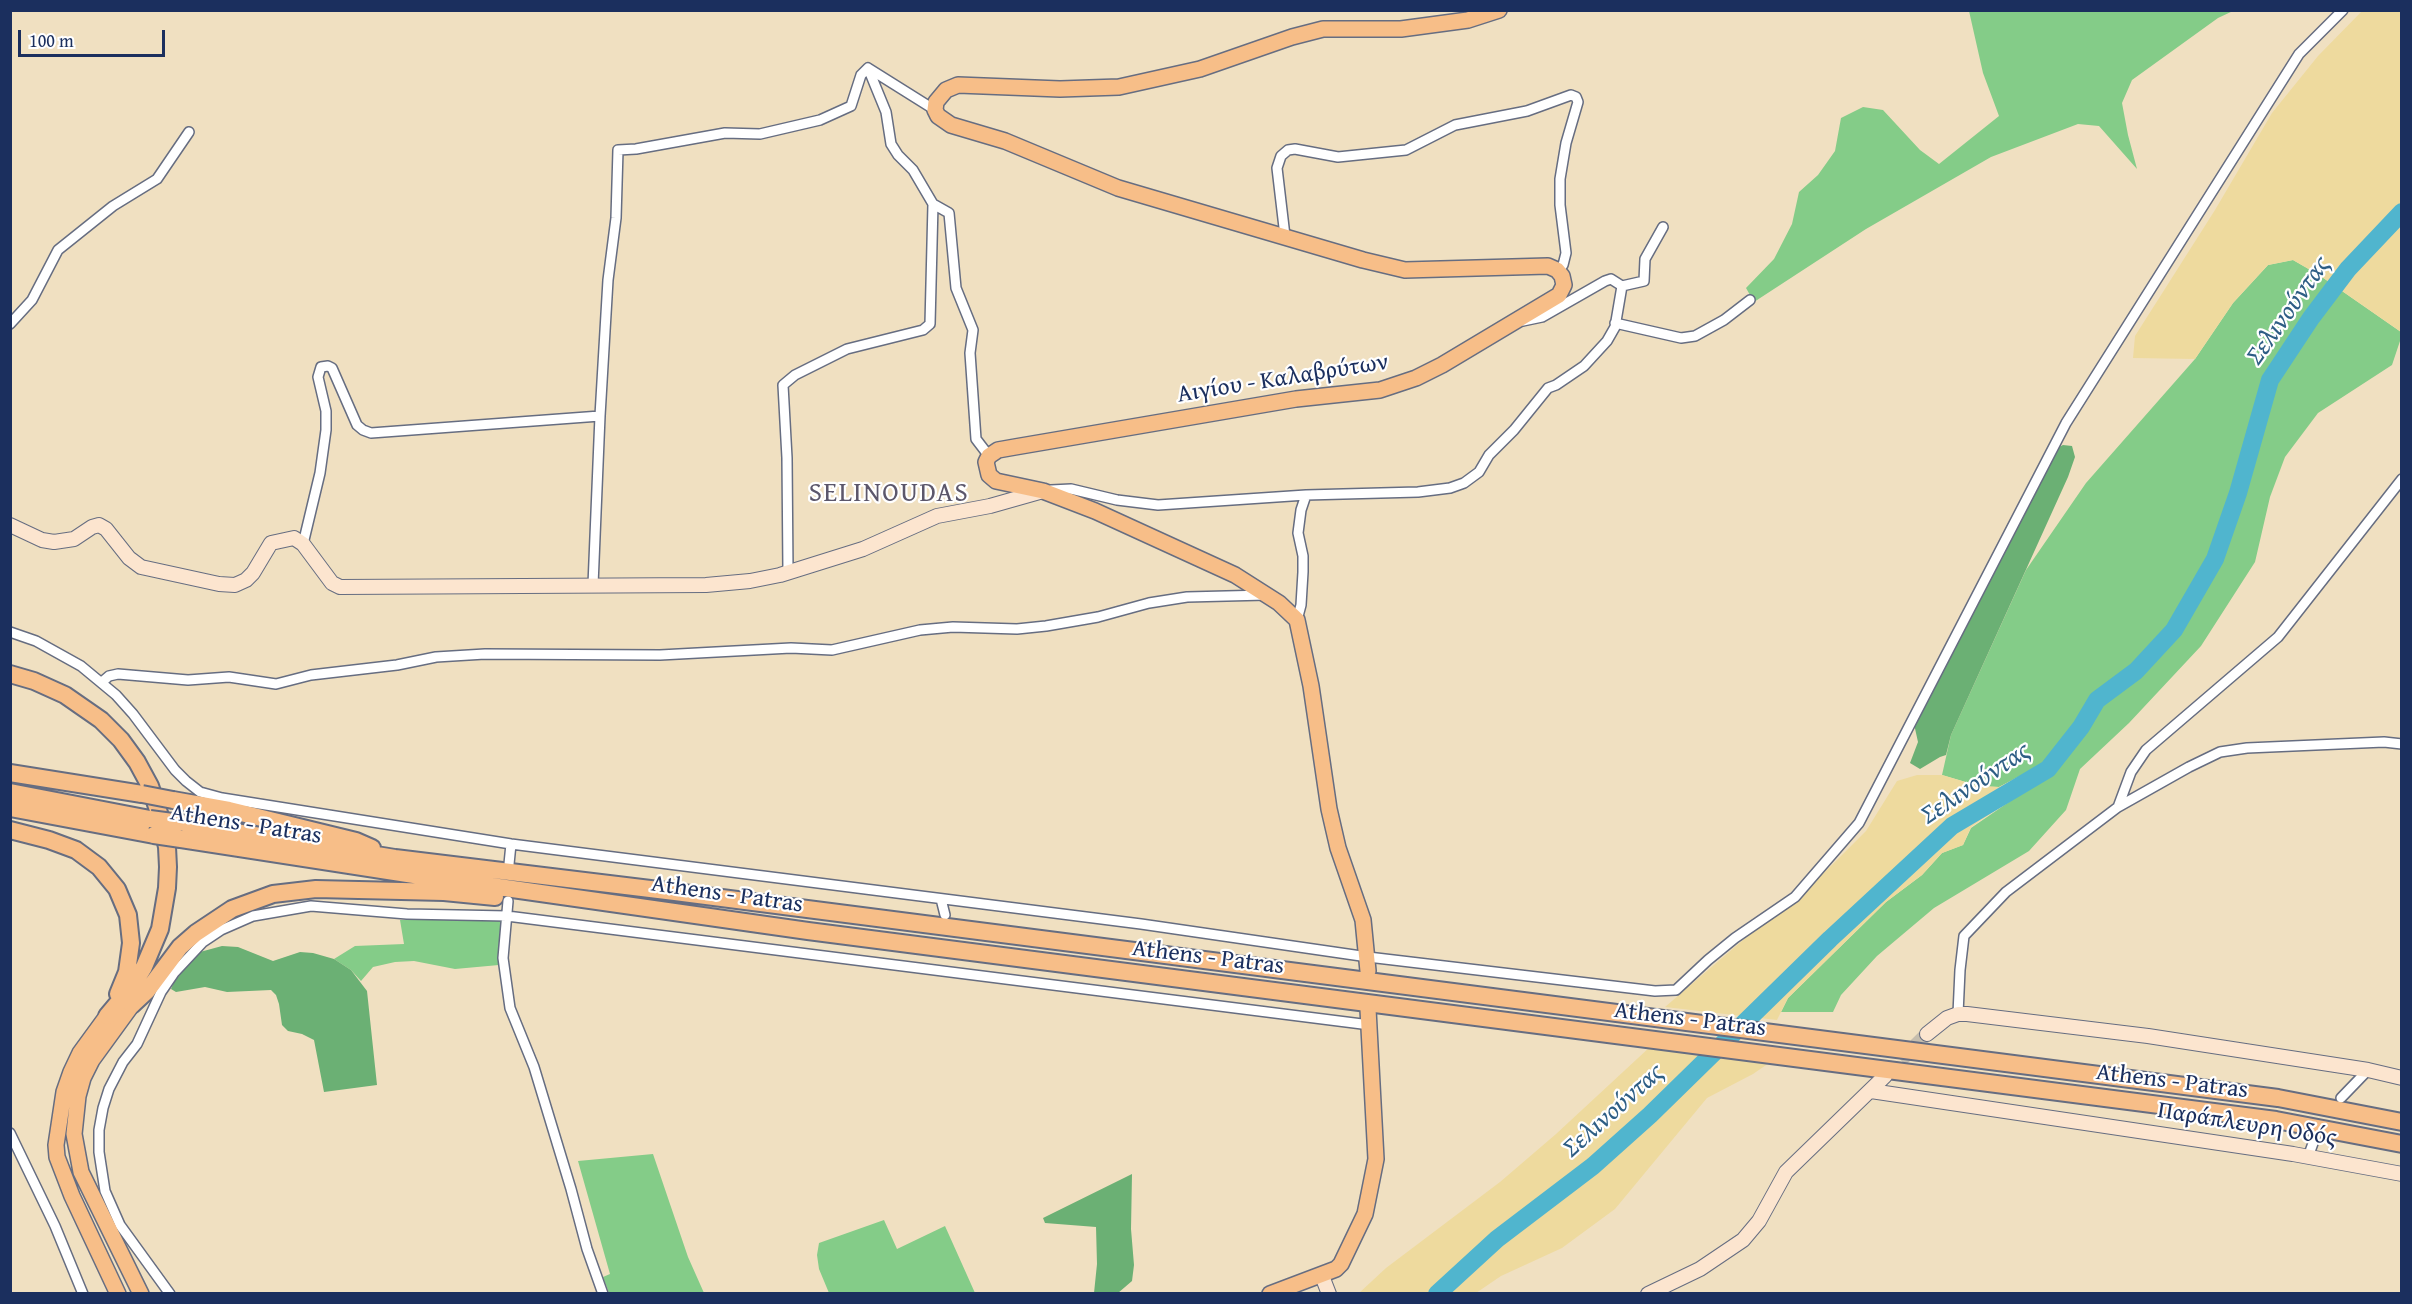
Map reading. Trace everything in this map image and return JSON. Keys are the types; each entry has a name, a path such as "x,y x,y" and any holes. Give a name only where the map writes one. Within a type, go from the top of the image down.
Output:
{"highway":[{"path":"10,666 36,673 61,684 84,697 108,715 138,748 154,774 165,803 176,848 176,896 161,951 132,1005"},
{"path":"10,674 34,681 65,695 102,720 137,762 150,786 160,816 167,847 168,867 160,929 134,985 107,1016"},
{"path":"10,773 229,810 356,841 394,858"},
{"name":"Athens - Patras","path":"10,792 152,827"},
{"name":"Athens - Patras","path":"10,808 2278,1098 2402,1122"},
{"path":"10,830 76,850 99,867 117,889 128,915 131,951 123,985 107,1016"},
{"name":"Athens - Patras","path":"181,831 555,895 808,931 2276,1120 2402,1144"},
{"path":"132,1005 147,990 180,947 196,933 232,909 273,894 316,889 444,892 511,899 555,895"}],"main road":[{"path":"1499,10 1468,20 1401,29 1323,29 1292,37 1200,69 1119,87 1060,89 958,85 940,95 935,110 938,116 951,125 1005,141 1128,192 1405,270 1548,266 1557,270"},
{"name":"Αιγίου - Καλαβρύτων","path":"989,456 998,450 1216,412 1296,399 1380,390 1416,378 1559,295 1564,282 1557,270"},
{"path":"989,456 986,462 988,475 996,481 1042,491 1095,511 1235,575 1279,603 1296,620 1311,686 1329,808 1338,848 1363,920 1368,964"},
{"path":"132,1005 92,1060 83,1078 76,1106 74,1134 81,1172 141,1293"},
{"path":"1270,1293 1336,1269 1341,1264 1365,1214 1376,1159 1368,1009"},
{"path":"107,1016 80,1053 71,1072 64,1092 56,1145 57,1157 72,1196 118,1293"}],"street":[{"path":"10,632 60,653 102,682 133,714 175,770 200,792 222,798 511,844 1141,924 1368,964 1655,991 1676,990 1736,938 1795,897 1859,823 2066,423 2299,54 2343,10"},
{"path":"868,68 935,110"},
{"path":"788,572 787,458 783,385 795,375 847,349 928,327 933,204 919,178 891,144 886,112 868,68"},
{"path":"593,585 600,416 608,280 616,218 618,150 636,149 725,133 760,134 820,120 851,106 861,75 868,68"},
{"path":"1285,236 1277,168 1281,156 1288,150 1295,149 1338,157 1406,150 1455,125 1527,111 1571,95 1576,97 1578,102 1566,143 1560,179 1560,205 1566,253 1563,265 1557,270"},
{"path":"10,324 32,300 58,250 113,206 157,179 189,132"},
{"path":"933,204 949,213 956,288 973,330 970,352 976,439 989,456"},
{"path":"1509,324 1542,317 1611,279 1622,286 1644,281 1645,259 1663,226"},
{"path":"10,525 42,540 54,542 74,539 99,525 106,529 129,558 141,567 219,584 235,585 246,580 253,573 267,548 276,541 294,538 303,544 332,583 340,587 715,585 750,581 788,572 863,549 937,516 990,506 1042,491 1071,489 1117,500 1158,505 1306,495 1418,492 1450,488 1464,483 1479,472 1489,455 1514,430 1548,388 1570,376 1600,350 1613,332 1622,286"},
{"path":"1616,323 1681,338 1695,336 1724,320 1750,300"},
{"path":"303,544 320,473 326,430 326,411 318,377 321,367 328,366 332,369 357,425 371,433 600,416"},
{"path":"2118,807 2131,772 2146,750 2278,637 2402,479"},
{"path":"1296,620 1301,605 1303,572 1299,525 1306,495"},
{"path":"102,682 109,676 118,674 188,680 229,677 276,684 311,675 436,657 485,654 660,655 791,648 832,650 920,630 953,627 1017,629 1037,627 1187,597 1266,595"},
{"path":"1958,1014 1964,936 2006,892 2118,807 2220,752 2247,748 2384,742 2402,744"},
{"path":"509,864 511,844"},
{"path":"941,899 945,915"},
{"path":"508,901 503,958 510,1008 534,1067 587,1249 603,1293"},
{"path":"170,1293 130,1240 112,1208 105,1191 101,1169 99,1130 109,1089 123,1062 145,1030 161,992 188,957 203,942 221,930 253,916 311,906 407,914 507,916 1370,1025"},
{"path":"954,954 957,973"},
{"path":"1927,1034 1941,1022 1958,1014 2148,1036 2368,1070 2402,1078"},
{"path":"2342,1098 2368,1070"},
{"path":"1648,1293 1700,1269 1743,1240 1759,1221 1786,1172 1885,1076"},
{"name":"Παράπλευρη Οδός","path":"1871,1091 2308,1157 2402,1174"},
{"path":"10,1133 55,1226 84,1293"},
{"path":"2308,1157 2316,1136"},
{"path":"1322,1276 1329,1293"}],"green space":[{"path":"1969,11 2233,11 2218,18 2132,80 2122,103 2137,169 2099,126 2078,124 1991,157 1866,229 1754,302 1746,288 1774,259 1792,224 1799,192 1818,175 1835,151 1841,118 1863,107 1883,110 1920,150 1939,164 1999,116 1983,73"},
{"path":"2293,260 2319,275 2401,332 2401,338 2392,365 2318,413 2285,457 2270,497 2255,562 2201,646 2129,723 2080,769 2066,810 2029,851 1934,908 1877,956 1841,995 1833,1012 1781,1012 1788,998 1886,902 1922,875 1942,853 1963,845 1971,828 2044,778 2039,766 1999,787 1979,786 1942,775 1951,735 2026,570 2086,483 2195,359 2233,303 2268,265"},
{"path":"2063,445 2072,446 2075,457 2068,477 1951,735 1946,755 1920,769 1910,763 1918,742 1914,724 2057,448"},
{"path":"504,919 499,945 499,965 455,969 414,961 395,962 373,967 361,981 351,970 334,959 355,946 404,944 400,920"},
{"path":"222,946 238,947 273,961 300,952 313,953 334,959 351,970 367,991 377,1085 324,1092 314,1040 288,1031 282,1025 279,1004 276,995 271,990 227,992 205,987 176,992 171,989 188,964 200,952"},
{"path":"653,1154 688,1257 704,1293 609,1293 603,1277 610,1274 578,1161"},
{"path":"1132,1174 1131,1229 1134,1265 1132,1281 1118,1293 1094,1293 1097,1264 1096,1227 1045,1223 1043,1218"},
{"path":"884,1220 897,1249 945,1226 975,1293 829,1293 819,1269 817,1255 819,1243"}],"sand":[{"path":"2363,10 2401,11 2401,332 2319,275 2293,260 2268,265 2233,303 2195,359 2133,358 2135,336 2215,210 2272,113 2318,56"},
{"path":"2039,766 2045,777 1971,827 1963,845 1942,853 1922,875 1886,902 1788,998 1777,1020 1665,1007 1743,940 1790,905 1832,865 1866,831 1897,781 1917,775 1942,775 1979,786 1999,787"},
{"path":"1651,1046 1772,1061 1753,1074 1707,1098 1615,1209 1562,1248 1501,1276 1476,1293 1358,1294 1386,1268 1500,1182 1556,1134"}],"waterway":[{"name":"Σελινούντας","path":"1437,1294 1497,1239 1593,1166 1650,1115 1830,939 1952,826 2048,769 2081,727 2097,700 2136,671 2174,630 2215,559 2238,493 2270,380 2311,318 2348,269 2402,212"}],"tunnel":[{"path":"1886,1075 1927,1034"}],"district":[{"name":"SELINOUDAS","path":"889,494"}]}
